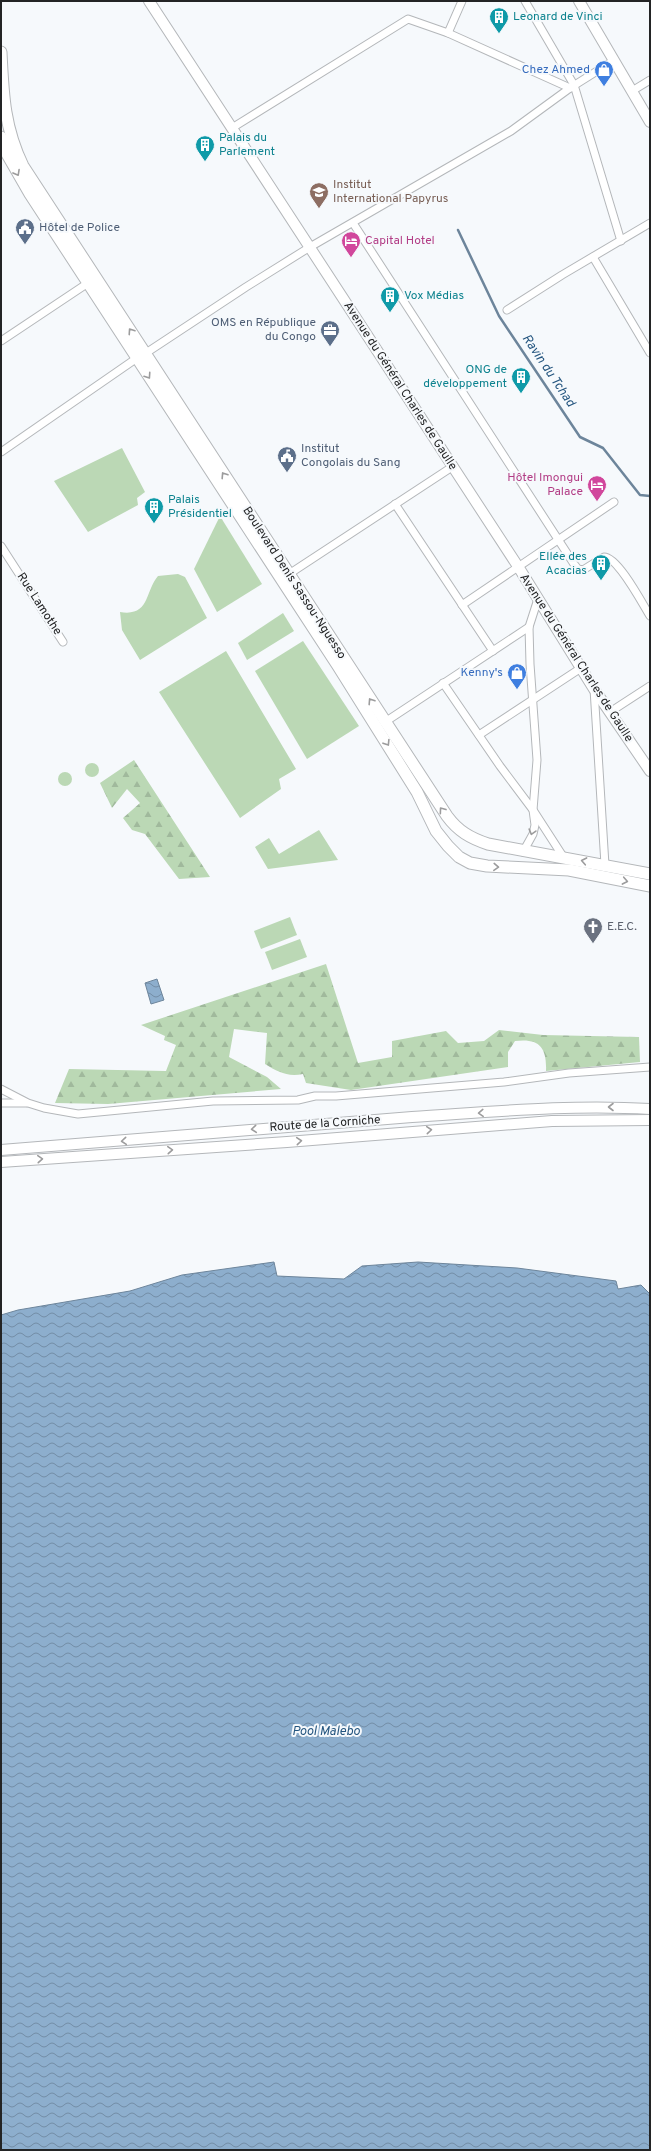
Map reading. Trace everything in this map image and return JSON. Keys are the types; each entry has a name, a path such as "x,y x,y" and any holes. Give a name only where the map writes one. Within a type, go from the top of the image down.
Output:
{"main road":[{"name":"Avenue du Général Charles de Gaulle","path":"149,1 518,568 594,689 650,771"},
{"path":"579,1 650,122"},
{"name":"Boulevard Denis Sassou-Nguesso","path":"1,52 5,113 14,147 23,166 141,356 285,577 455,827 470,837 488,844 523,852 650,874"},
{"name":"Boulevard Denis Sassou-Nguesso","path":"1,137 18,176 88,283 141,356"},
{"name":"Boulevard Denis Sassou-Nguesso","path":"285,577 406,774 436,831 459,857 470,863 487,866 569,870 650,886"},
{"name":"Route de la Corniche","path":"1,1150 346,1121 556,1108 614,1107 650,1109"},
{"name":"Route de la Corniche","path":"1,1162 287,1142 552,1120 650,1120"}],"street":[{"path":"448,33 462,1"},
{"path":"525,1 572,87 621,240"},
{"path":"232,128 408,18 448,33 572,87"},
{"path":"1,452 141,356 246,287 511,131 572,87 613,61"},
{"path":"632,91 650,80"},
{"path":"353,223 580,570 604,557 610,559 620,568 650,616"},
{"path":"507,310 650,223"},
{"path":"593,257 650,353"},
{"path":"1,340 88,283"},
{"path":"285,577 452,467"},
{"path":"462,605 614,502"},
{"path":"395,504 493,651"},
{"name":"Rue Lamothe","path":"1,546 63,642"},
{"path":"523,852 533,834 533,810 537,760 532,700 529,627 538,599"},
{"path":"385,722 529,627"},
{"path":"479,735 581,668"},
{"path":"443,684 533,810 564,858"},
{"path":"610,712 650,686"},
{"path":"594,689 597,759 605,865"},
{"path":"1,1089 28,1103 52,1110 78,1114 213,1101 298,1100 315,1096 336,1096 504,1082 569,1073 650,1067"},
{"path":"1,1103 28,1103"}],"green space":[{"path":"122,448 145,492 137,498 138,505 88,532 54,481"},
{"path":"220,516 262,584 217,612 194,569"},
{"path":"178,574 185,577 207,618 140,660 122,630 120,612 130,613 137,611 142,607 158,576"},
{"path":"283,613 294,631 247,660 238,643"},
{"path":"303,641 359,726 307,759 255,671"},
{"path":"226,651 296,769 279,779 281,789 240,818 159,692"},
{"path":"134,760 210,877 179,879 145,834 132,830 123,818 140,803 127,789 112,808 100,783"},
{"path":"89,763 95,763 99,767 99,773 95,777 89,777 85,773 85,767"},
{"path":"62,772 68,772 72,776 72,782 68,786 62,786 58,782 58,776"},
{"path":"319,830 338,860 268,869 255,847 269,838 279,854"},
{"path":"290,917 297,935 261,949 254,931"},
{"path":"300,939 307,957 272,970 265,952"},
{"path":"326,964 358,1063 392,1057 392,1041 446,1031 458,1043 484,1041 499,1030 543,1035 639,1037 640,1062 546,1071 543,1050 536,1043 523,1040 515,1041 508,1052 508,1067 351,1090 306,1083 303,1074 292,1075 274,1069 265,1064 267,1033 234,1029 229,1057 267,1077 281,1089 108,1104 55,1103 69,1069 166,1071 176,1045 164,1040 165,1036 141,1025"}],"water":[{"path":"157,979 164,1000 151,1004 145,983"},
{"name":"Pool Malebo","path":"274,1262 277,1276 344,1279 362,1266 418,1262 517,1268 616,1281 618,1289 641,1285 650,1294 650,2150 1,2150 1,1315 18,1310 130,1291 182,1275"}],"waterway":[{"name":"Ravin du Tchad","path":"458,230 499,316 580,437 603,448 640,495 650,496"}],"place":[{"name":"Leonard de Vinci","path":"499,34"},
{"name":"Chez Ahmed","path":"604,87"},
{"name":"Palais du Parlement","path":"205,162"},
{"name":"Institut International Papyrus","path":"319,209"},
{"name":"Hôtel de Police","path":"25,245"},
{"name":"Capital Hotel","path":"351,258"},
{"name":"Vox Médias","path":"390,313"},
{"name":"OMS en République du Congo","path":"330,347"},
{"name":"ONG de développement","path":"521,394"},
{"name":"Institut Congolais du Sang","path":"287,473"},
{"name":"Hôtel Imongui Palace","path":"597,502"},
{"name":"Palais Présidentiel","path":"154,524"},
{"name":"Ellée des Acacias","path":"601,581"},
{"name":"Kenny's","path":"517,690"},
{"name":"E.E.C.","path":"593,944"}]}
